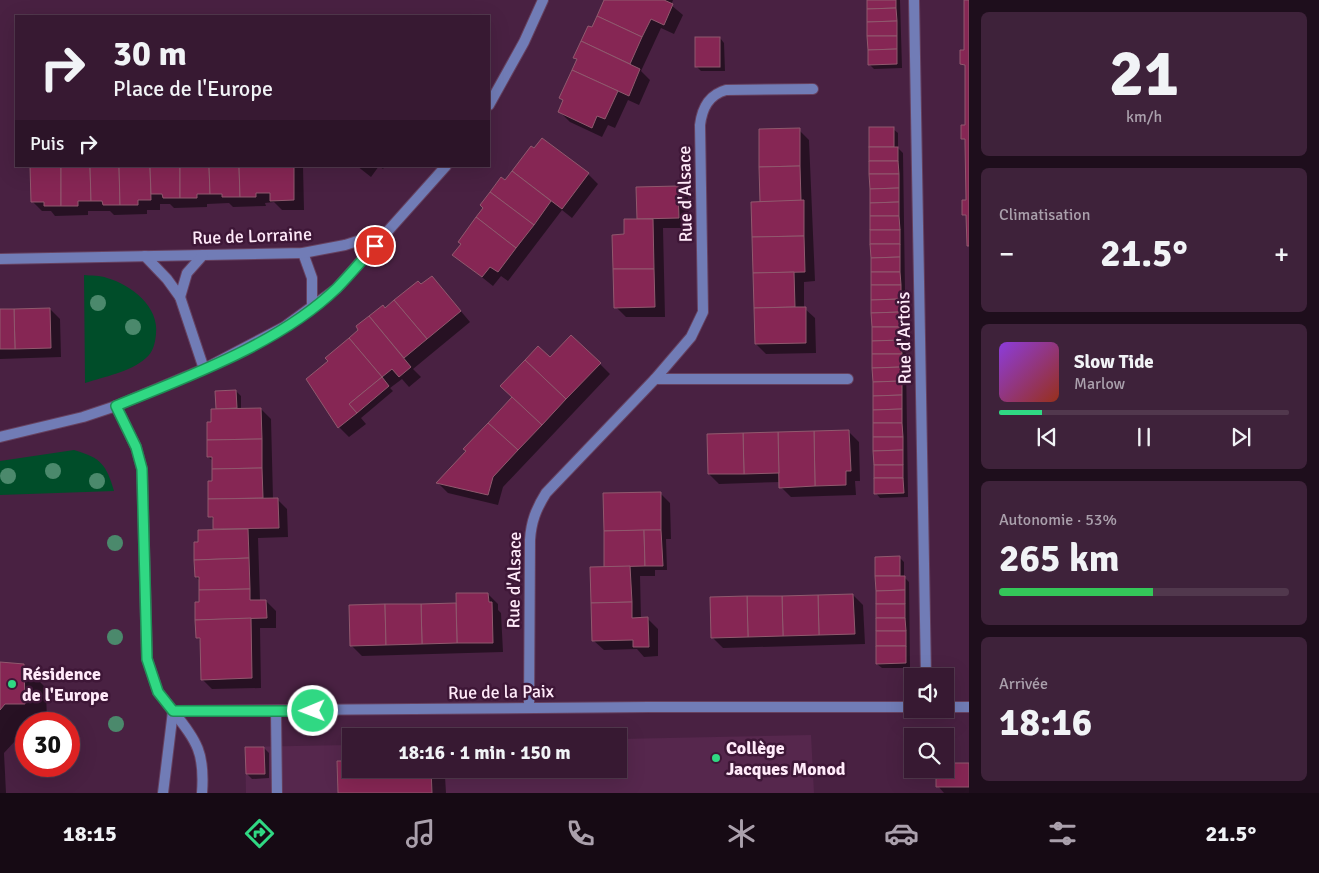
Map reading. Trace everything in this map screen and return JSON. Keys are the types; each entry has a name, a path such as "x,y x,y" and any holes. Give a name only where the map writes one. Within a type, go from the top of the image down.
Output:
{"street":[{"path":"490,103 524,42 543,0"},
{"name":"Rue d'Artois","path":"914,0 926,668"},
{"name":"Rue d'Alsace","path":"530,708 531,524 546,493 655,379 691,337 703,312 700,125 704,108 713,96 726,90 812,89"},
{"path":"0,437 83,417 116,406 204,369 284,327 336,289 445,167"},
{"name":"Rue de Lorraine","path":"0,259 303,253 345,245 388,231"},
{"path":"303,253 312,278 312,308"},
{"path":"180,297 187,273 203,255"},
{"path":"145,256 167,278 180,297 204,369"},
{"path":"655,379 848,379"},
{"path":"116,406 136,447 142,469 148,665 158,692 195,739 199,748 202,793"},
{"name":"Rue de la Paix","path":"173,711 276,712 530,708 904,707"},
{"path":"954,707 969,707"},
{"path":"163,793 173,711"},
{"path":"276,712 277,793"}],"shaded area":[{"name":"Collège Jacques Monod","path":"811,735 814,793 246,793 245,747 342,745 342,778 627,778 627,739"}],"green space":[{"path":"84,275 104,277 126,286 142,298 153,315 156,324 156,334 152,350 140,363 85,383"},
{"path":"74,450 91,456 101,463 108,474 114,491 0,495 0,461"}],"building":[{"path":"604,0 664,0 673,4 664,25 651,19 642,37 597,16"},
{"path":"867,0 896,0 896,8 867,9"},
{"path":"964,0 969,0 969,246 967,246 966,215 962,215 962,200 966,200 965,139 961,139 961,125 965,125 965,65 960,64 960,50 964,50"},
{"path":"896,8 897,21 867,22 867,9"},
{"path":"597,16 642,37 630,64 581,41 588,26 592,27"},
{"path":"897,21 897,36 867,36 867,22"},
{"path":"867,36 897,36 897,49 868,50"},
{"path":"695,37 720,37 720,67 695,67"},
{"path":"581,41 640,69 629,96 572,70 577,59 573,58"},
{"path":"897,49 897,64 868,65 868,50"},
{"path":"572,70 618,91 605,119 597,116 592,128 558,112 563,100 559,98"},
{"path":"869,127 894,127 894,147 869,147"},
{"path":"800,128 800,166 759,167 759,129"},
{"path":"542,138 589,173 562,209 512,171 531,146 534,148"},
{"path":"869,147 898,147 898,161 869,161"},
{"path":"869,161 898,161 899,174 869,174"},
{"path":"800,166 801,201 760,202 759,167"},
{"path":"30,167 61,167 61,206 44,206 44,202 31,202"},
{"path":"61,167 90,167 91,201 78,201 78,206 61,206"},
{"path":"90,167 119,167 120,205 103,205 102,201 91,201"},
{"path":"119,167 150,167 151,200 138,200 138,205 120,205"},
{"path":"150,167 180,167 180,198 163,198 162,194 151,194"},
{"path":"180,167 209,167 210,194 197,194 197,198 180,198"},
{"path":"209,167 239,167 240,197 222,197 222,194 210,194"},
{"path":"239,167 294,167 294,200 270,201 270,193 256,193 256,197 240,197"},
{"path":"512,171 551,201 534,225 490,192 501,177 505,180"},
{"path":"869,174 899,174 899,188 870,189"},
{"path":"678,186 679,218 637,219 636,187"},
{"path":"899,188 899,202 870,203 870,189"},
{"path":"490,192 534,225 516,248 476,217 483,208 480,205"},
{"path":"804,200 804,236 752,237 751,202"},
{"path":"899,202 899,216 870,216 870,203"},
{"path":"870,216 899,216 900,230 870,230"},
{"path":"476,217 516,248 498,272 490,267 482,277 452,255 461,244 458,242"},
{"path":"624,219 653,219 654,269 613,269 612,235 624,234"},
{"path":"870,230 900,230 900,244 870,244"},
{"path":"804,236 805,272 753,273 752,237"},
{"path":"870,244 900,244 900,257 871,258"},
{"path":"900,257 900,272 871,272 871,258"},
{"path":"613,269 654,269 655,307 614,308"},
{"path":"794,272 795,307 754,308 753,273"},
{"path":"871,272 900,272 901,285 871,285"},
{"path":"432,276 461,311 427,339 394,300 418,281 421,284"},
{"path":"871,285 901,285 901,299 871,300"},
{"path":"901,299 901,312 871,313 871,300"},
{"path":"394,300 427,339 404,358 369,316 383,305 385,308"},
{"path":"806,307 806,343 755,344 754,308"},
{"path":"50,308 51,348 15,349 14,309"},
{"path":"0,309 14,309 15,349 0,349"},
{"path":"901,312 901,327 872,327 871,313"},
{"path":"369,316 411,367 399,377 392,369 382,377 349,338 358,330 356,326"},
{"path":"872,327 901,327 901,340 872,341"},
{"path":"571,335 601,363 566,399 525,360 538,346 550,357"},
{"path":"349,338 382,377 349,404 357,413 338,428 306,379 328,361 325,358"},
{"path":"901,340 902,354 872,354 872,341"},
{"path":"872,354 902,354 902,367 872,368"},
{"path":"525,360 566,399 542,425 500,386"},
{"path":"902,367 902,381 873,382 872,368"},
{"path":"382,377 389,386 357,413 349,404"},
{"path":"902,381 902,395 873,396 873,382"},
{"path":"236,390 237,408 216,409 215,391"},
{"path":"902,395 902,409 873,410 873,396"},
{"path":"512,397 542,425 518,450 488,423"},
{"path":"261,408 262,439 207,440 207,422 211,422 211,409"},
{"path":"902,409 902,423 873,423 873,410"},
{"path":"488,423 518,450 493,477 488,495 436,483 466,451 463,449"},
{"path":"873,423 902,423 903,437 873,437"},
{"path":"849,430 851,471 846,471 846,485 815,486 814,431"},
{"path":"814,431 815,486 779,488 778,432"},
{"path":"778,432 779,473 744,474 743,433"},
{"path":"743,433 744,474 708,474 707,434"},
{"path":"873,437 903,437 903,450 873,451"},
{"path":"262,439 262,468 212,469 212,457 207,457 207,440"},
{"path":"903,450 903,465 874,465 873,451"},
{"path":"874,465 903,465 903,478 874,478"},
{"path":"262,468 263,498 208,499 208,481 212,481 212,469"},
{"path":"874,478 903,478 904,493 874,494"},
{"path":"661,492 661,530 604,531 603,493"},
{"path":"278,498 279,528 213,529 213,517 208,517 208,499"},
{"path":"248,529 249,558 194,560 194,542 198,542 198,530"},
{"path":"644,530 645,566 604,567 604,531"},
{"path":"644,530 661,530 663,566 645,566"},
{"path":"900,556 900,576 875,576 875,557"},
{"path":"249,558 250,589 199,590 199,577 195,577 194,560"},
{"path":"630,566 632,602 591,603 590,567"},
{"path":"875,576 905,576 905,590 876,591"},
{"path":"250,589 250,600 266,600 267,618 195,620 195,602 199,602 199,590"},
{"path":"905,590 905,604 876,604 876,591"},
{"path":"456,593 488,593 489,602 492,602 493,643 457,643"},
{"path":"853,594 855,634 819,635 818,595"},
{"path":"818,595 819,635 783,636 782,596"},
{"path":"747,596 782,596 783,636 748,637"},
{"path":"747,596 748,637 711,638 710,597"},
{"path":"632,602 632,618 648,617 649,647 633,647 633,640 592,641 591,603"},
{"path":"456,603 457,643 422,644 421,604"},
{"path":"385,604 386,645 350,646 349,605"},
{"path":"385,604 421,604 422,644 386,645"},
{"path":"876,604 905,604 905,618 876,618"},
{"path":"251,618 252,678 201,680 200,638 196,638 195,620"},
{"path":"876,618 905,618 906,631 876,631"},
{"path":"876,631 906,631 906,646 876,646"},
{"path":"876,646 906,646 906,663 876,664"},
{"name":"Résidence de l'Europe","path":"0,662 24,664 25,704 5,704 0,710"},
{"path":"245,747 264,747 265,774 246,774"},
{"path":"337,761 342,761 342,778 431,778 432,793 338,793"},
{"path":"954,763 969,763 969,787 936,787 936,778 954,778"}],"place":[{"name":"Résidence de l'Europe","path":"12,684"},
{"name":"Collège Jacques Monod","path":"716,758"}],"route":[{"path":"313,711 173,711 158,692 147,659 142,469 136,447 116,406 204,369 284,327 336,289 375,246"}]}
